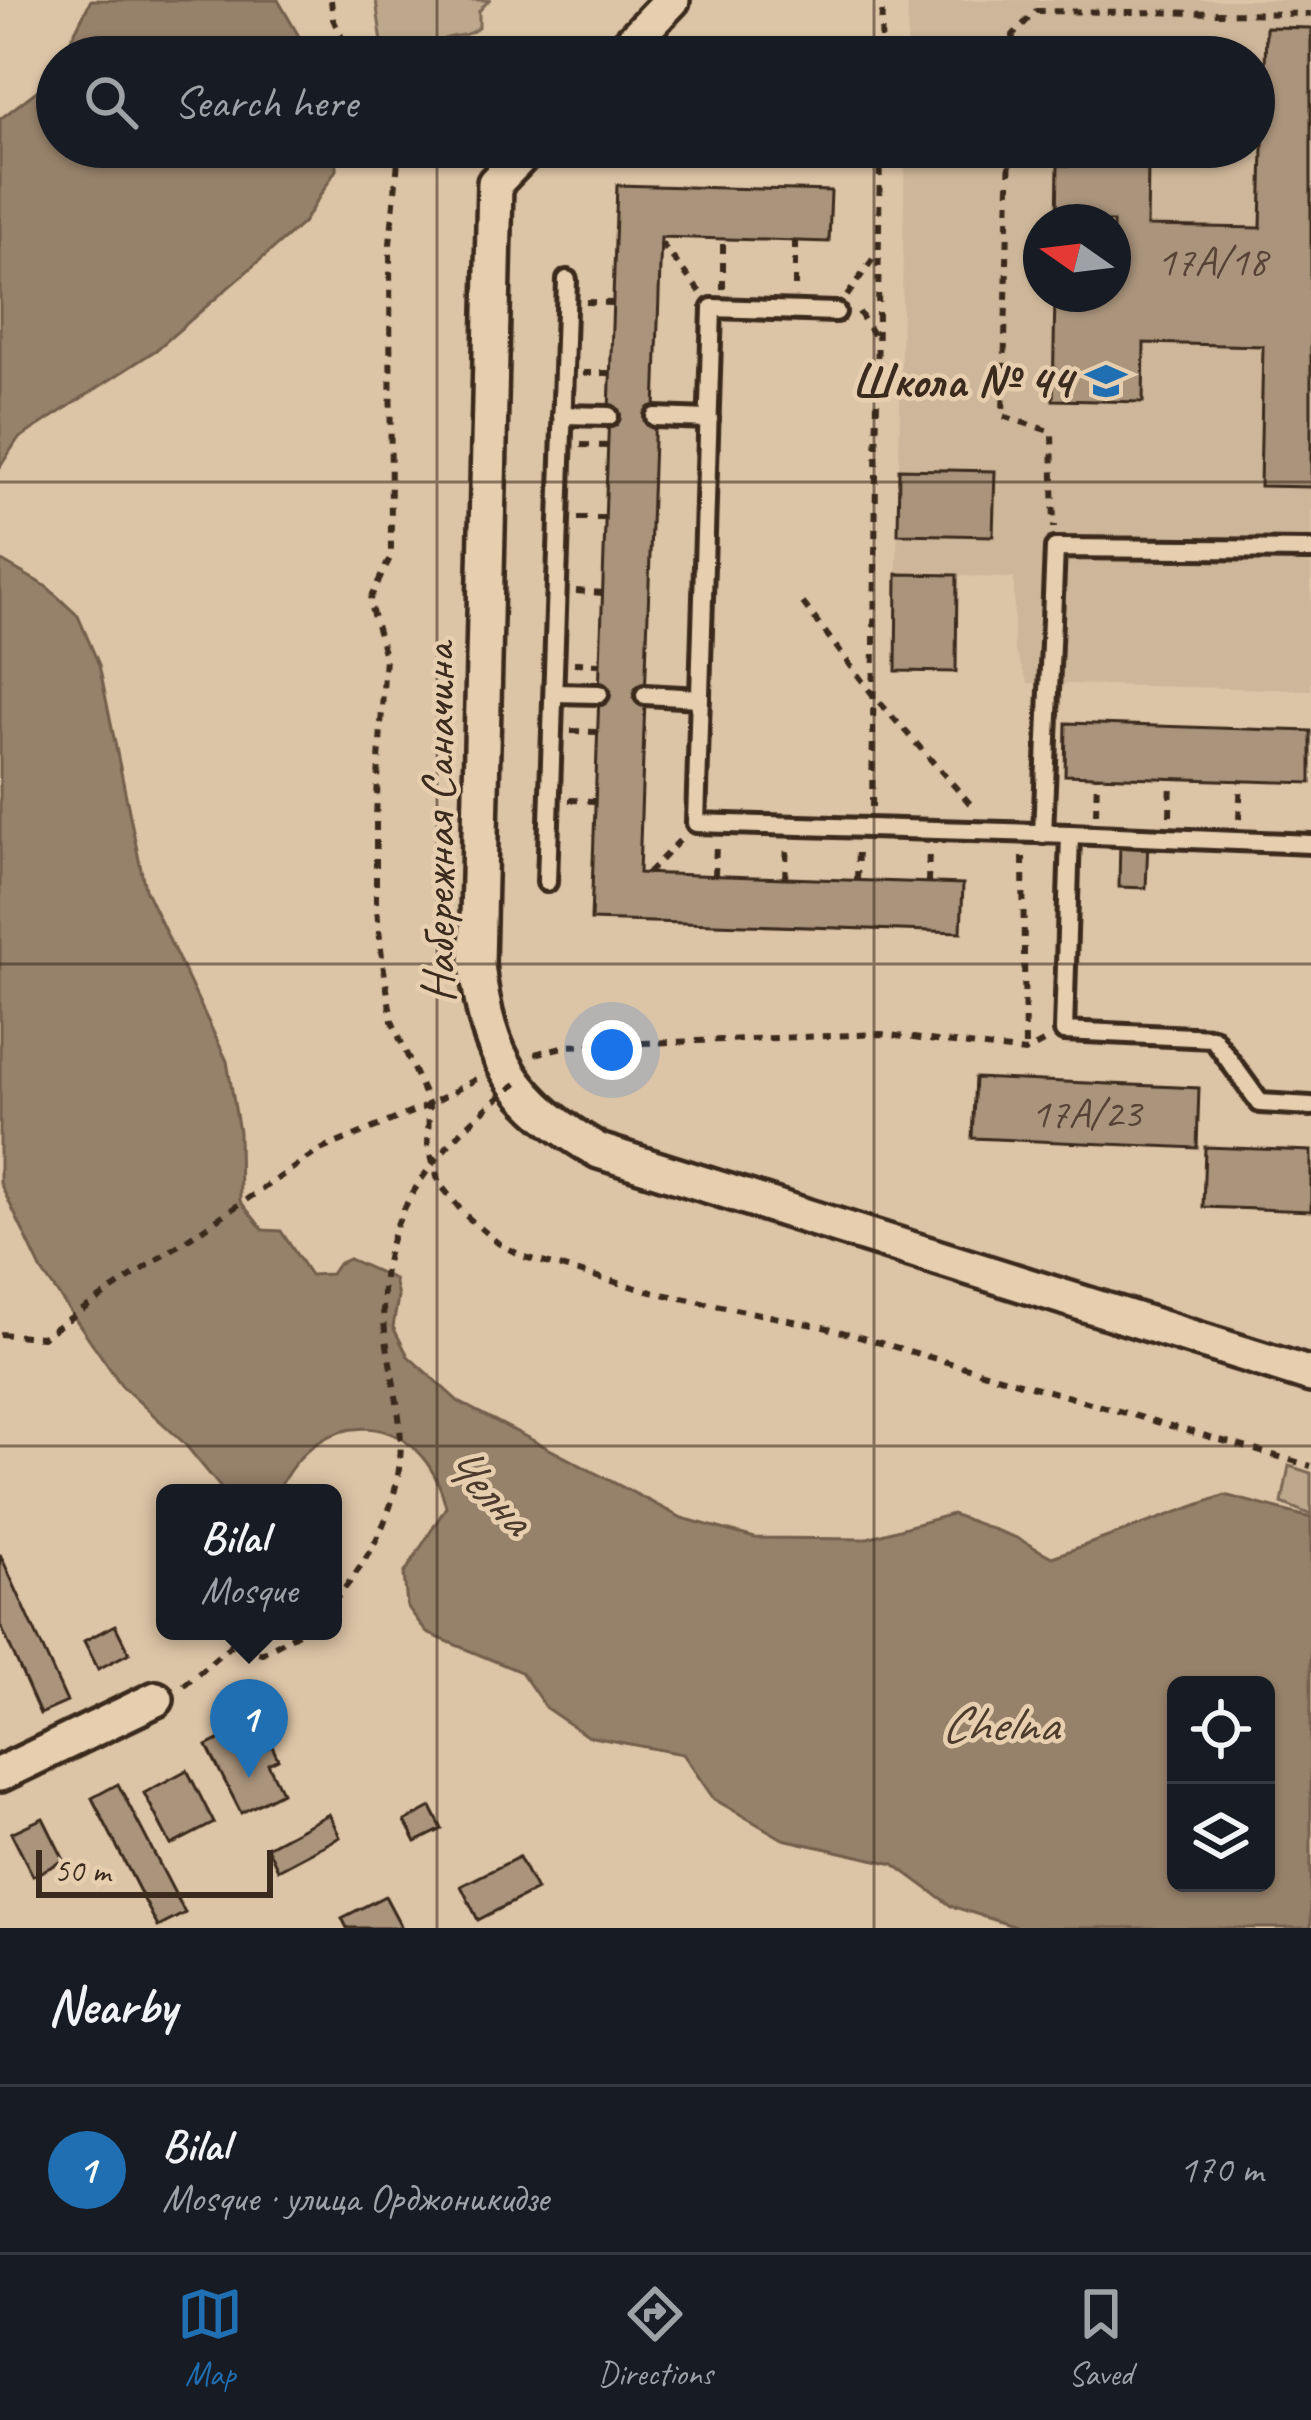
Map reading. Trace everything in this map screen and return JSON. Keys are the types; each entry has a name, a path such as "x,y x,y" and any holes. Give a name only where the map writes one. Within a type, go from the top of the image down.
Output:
{"street":[{"path":"637,36 672,0"},
{"name":"Набережная Саначина","path":"510,168 495,183 477,964 483,1016 531,1103 599,1151 1311,1375"},
{"path":"0,1774 156,1700"}],"lane":[{"path":"547,881 567,280"},
{"path":"836,312 718,308 709,419 696,823 1311,844"},
{"path":"562,415 609,416"},
{"path":"655,417 709,419"},
{"path":"1043,834 1055,548 1311,550"},
{"path":"554,693 599,694"},
{"path":"645,695 700,698"},
{"path":"1070,834 1064,1031 1214,1038 1260,1103 1311,1106"}],"path":[{"path":"331,0 341,36"},
{"path":"881,36 882,0"},
{"path":"1013,36 1036,11 1311,14"},
{"path":"397,168 390,244 391,556 369,601 385,656 376,901 392,1022 428,1105 428,1145 439,1183 498,1244 524,1257 652,1292 828,1328 1311,1466"},
{"path":"872,829 880,168"},
{"path":"1009,168 1003,416 1052,432 1055,548"},
{"path":"718,308 723,239"},
{"path":"661,242 718,308"},
{"path":"795,242 795,311"},
{"path":"836,312 879,250"},
{"path":"848,293 877,341"},
{"path":"802,603 873,694 997,833"},
{"path":"1095,835 1097,776"},
{"path":"1169,838 1171,778"},
{"path":"1238,841 1241,780"},
{"path":"648,873 696,823"},
{"path":"1023,833 1025,1052"},
{"path":"0,1334 41,1337 320,1150 566,1046 881,1034 1025,1052 1064,1031"},
{"path":"342,1590 364,1562 384,1524 397,1485 400,1427 383,1288 391,1243 406,1204 436,1157 482,1111 511,1072"},
{"path":"262,1653 236,1640 228,1642 199,1674 231,1645 262,1653 286,1640"}],"shaded area":[{"path":"376,0 489,0 479,11 479,27 466,34 381,36"},
{"name":"Школа № 44","path":"908,0 1311,0 1311,690 1028,683 1014,648 1014,578 897,574 905,168 1275,168 1275,36 907,36"},
{"path":"1289,1466 1311,1473 1311,1515 1282,1503"}],"water":[{"path":"91,0 278,0 299,36 73,36"},
{"path":"36,91 36,168 336,168 303,223 156,350 18,439 0,467 0,119"},
{"name":"Chelna","path":"0,560 47,587 78,616 99,665 145,889 227,1061 239,1132 240,1201 263,1230 281,1231 310,1275 331,1274 349,1259 394,1279 398,1297 393,1327 408,1356 459,1402 682,1518 755,1538 864,1539 952,1514 1017,1538 1052,1557 1225,1495 1311,1518 1311,1928 1019,1928 951,1906 894,1864 783,1839 714,1799 683,1754 587,1736 546,1708 521,1672 427,1633 407,1606 404,1574 446,1507 434,1474 416,1450 393,1435 369,1428 343,1431 318,1442 295,1463 282,1484 218,1484 184,1443 122,1386 42,1271 0,1183"}],"building":[{"path":"1266,27 1311,28 1311,487 1260,486 1263,346 1144,343 1143,402 1053,400 1055,312 1131,312 1131,204 1057,204 1058,168 1148,168 1147,226 1261,228 1262,168 1275,168 1275,36 1266,36"},
{"path":"617,185 831,191 829,242 661,237 639,873 963,884 961,932 591,920"},
{"path":"899,469 995,471 993,536 898,534"},
{"path":"897,574 957,575 956,672 896,671"},
{"path":"1066,723 1311,731 1311,783 1065,775"},
{"path":"1120,840 1148,841 1146,888 1119,887"},
{"path":"975,1078 1199,1088 1197,1148 972,1138"},
{"path":"1205,1147 1311,1151 1311,1211 1203,1207"},
{"path":"0,1554 67,1702 40,1714 0,1624"},
{"path":"115,1625 129,1653 98,1669 84,1641"},
{"path":"248,1725 261,1752 272,1746 278,1759 268,1764 282,1792 241,1813 207,1746"},
{"path":"187,1770 214,1823 171,1845 144,1793"},
{"path":"118,1784 185,1913 158,1927 92,1798"},
{"path":"431,1807 442,1829 416,1842 405,1821"},
{"path":"329,1814 340,1837 278,1870 267,1847"},
{"path":"43,1818 64,1860 33,1876 11,1833"},
{"path":"519,1857 536,1890 478,1920 461,1886"},
{"path":"385,1896 402,1928 347,1928 342,1918"}],"place":[{"name":"Школа № 44","path":"1106,381"},
{"name":"Bilal","path":"249,1778"}],"water label":[{"name":"Челна","path":"488,1489"}]}
